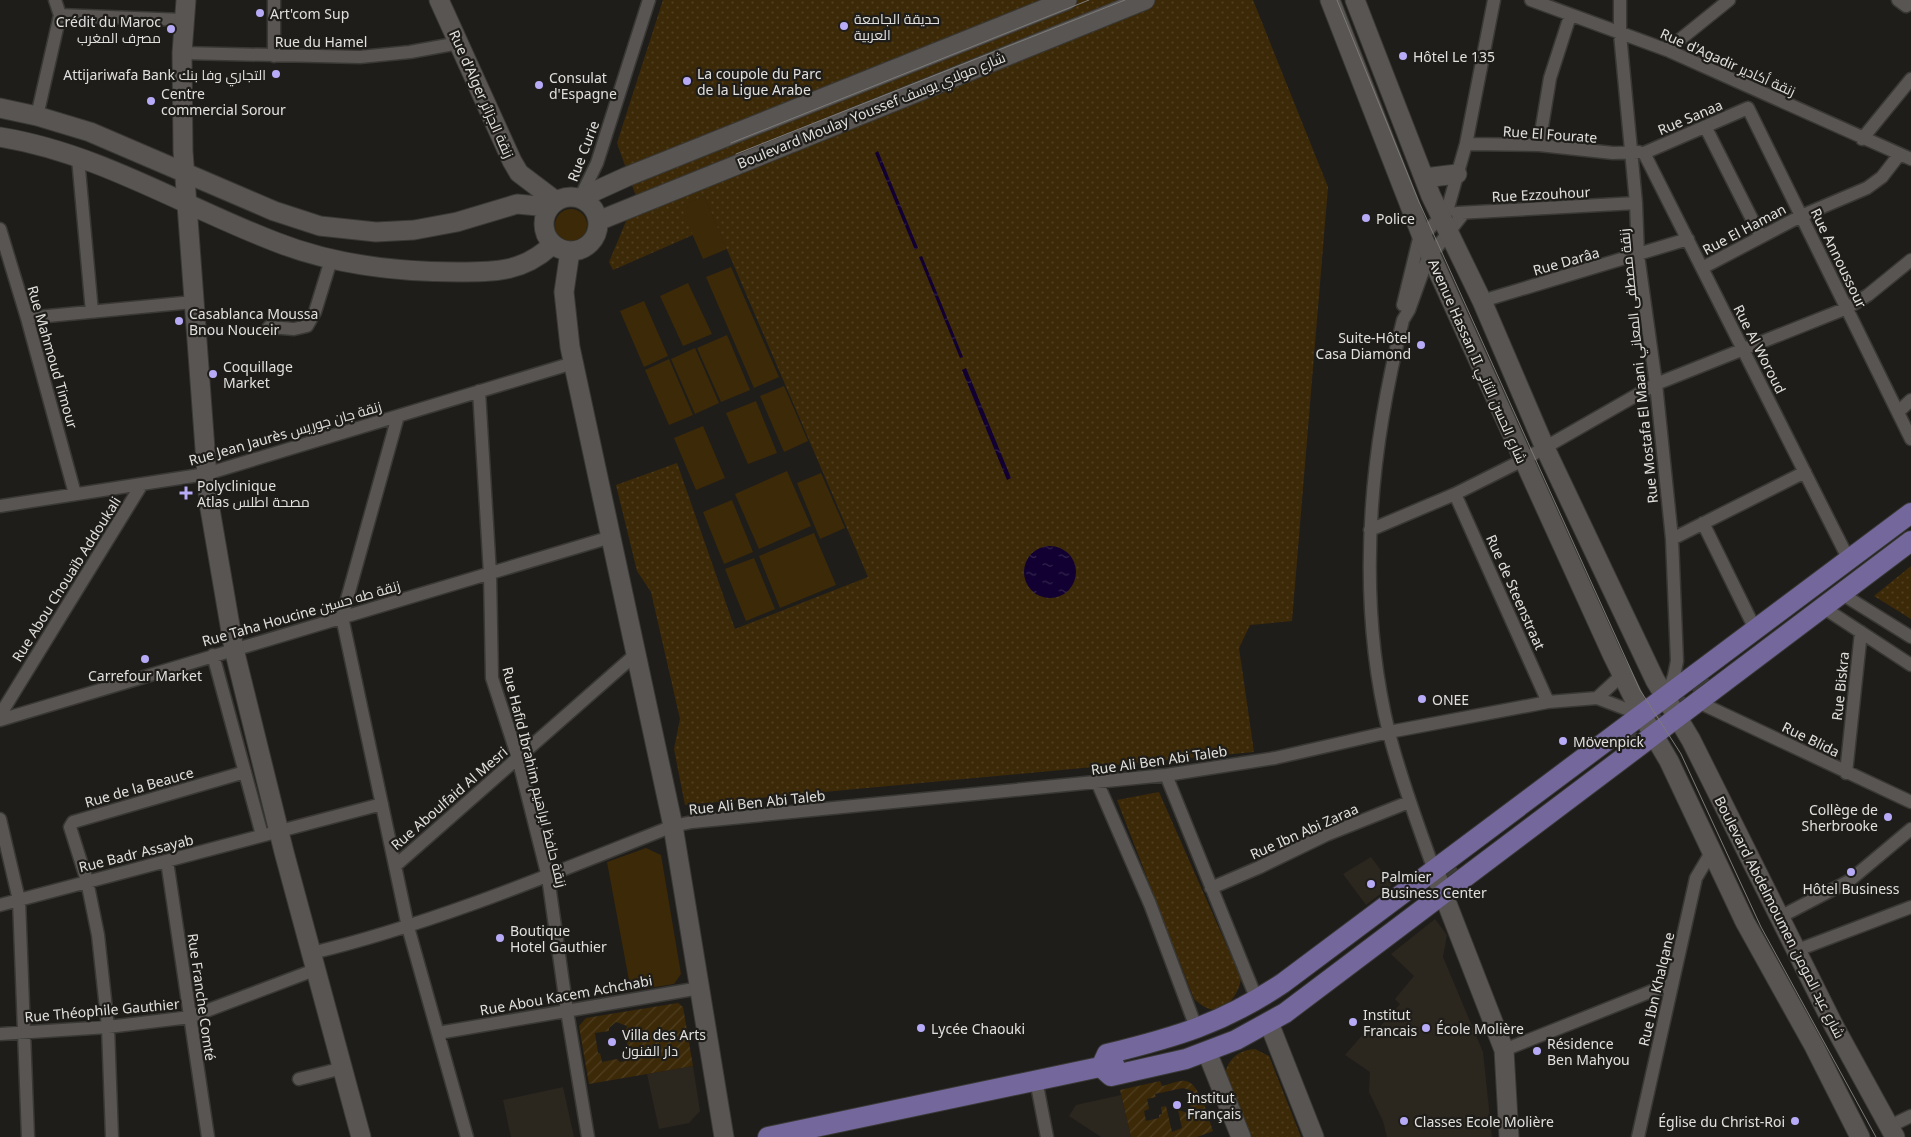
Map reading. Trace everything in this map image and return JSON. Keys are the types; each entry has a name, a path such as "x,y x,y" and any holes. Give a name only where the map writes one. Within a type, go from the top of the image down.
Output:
{"main road":[{"path":"186,0 182,53 183,151 206,474 234,650 270,833 314,961 361,1137"},
{"name":"Rue d'Alger زنقة الجزائر","path":"439,0 512,161 519,172 552,204"},
{"name":"Boulevard Moulay Youssef شارع مولاي يوسف","path":"580,198 634,173 1067,0"},
{"name":"Boulevard Moulay Youssef شارع مولاي يوسف","path":"598,221 1145,0"},
{"name":"Avenue Hassan II شارع الحسن الثاني","path":"1330,0 1421,234 1523,460 1642,715"},
{"name":"Avenue Hassan II شارع الحسن الثاني","path":"1355,0 1424,178 1482,302 1545,448 1655,680 1666,698"},
{"path":"0,108 36,116 90,132 250,202 320,226 376,232 436,227 517,204 552,204"},
{"path":"0,137 78,158 186,202 275,242 331,260 404,271 466,272 501,270 532,262 561,248 581,249 590,244 596,233 598,221 592,206 580,198 566,196 552,204 544,216 543,226 546,236 561,248 564,292 573,363 673,826 724,1137"},
{"path":"1424,178 1457,174"},
{"path":"1101,1067 1107,1054 1197,1030 1257,1000 1756,631 1911,513"},
{"path":"1714,676 1911,528"},
{"path":"1101,1067 1111,1076 1186,1059 1207,1052 1269,1023 1654,736 1911,541"},
{"name":"Boulevard Abdelmoumen شارع عبد المومن","path":"1666,698 1678,717 1796,951 1891,1132"},
{"name":"Boulevard Abdelmoumen شارع عبد المومن","path":"1642,715 1669,761 1746,922 1814,1046 1860,1137"},
{"path":"1456,868 1620,744"},
{"path":"1434,870 1504,1050 1509,1137"},
{"path":"768,1137 1101,1067 1196,1043 1264,1011 1418,896"},
{"path":"1269,1023 1314,1137"},
{"path":"1207,1052 1241,1137"}],"street":[{"path":"36,116 60,15 54,0"},
{"path":"274,0 274,56"},
{"name":"Rue Curie","path":"580,198 597,162 648,0"},
{"path":"1402,320 1409,310 1422,270 1445,220 1466,144 1494,0"},
{"name":"Rue d'Agadir زنقة أكادير","path":"1531,0 1570,16 1667,50 1905,157"},
{"name":"Rue Mostafa El Maani زنقة مصطفى المعاني","path":"1620,0 1620,34 1638,152 1636,203 1638,255 1656,384 1672,539 1677,661 1666,698"},
{"path":"1667,50 1729,0"},
{"path":"1898,0 1906,6 1911,3"},
{"path":"60,15 183,20"},
{"path":"1539,145 1550,78 1570,16"},
{"name":"Rue du Hamel","path":"182,53 274,56 381,56 459,43"},
{"path":"1862,139 1911,79"},
{"path":"1748,108 1757,90"},
{"name":"Rue Sanaa","path":"1638,152 1706,128 1748,108"},
{"name":"Rue Annoussour","path":"1748,108 1911,439"},
{"path":"1706,128 1762,237"},
{"name":"Rue El Fourate","path":"1466,144 1539,145 1613,153 1638,152"},
{"name":"Rue Al Woroud","path":"1638,152 1688,239 1849,560"},
{"name":"Rue El Haman","path":"1702,268 1801,216 1867,188 1905,157"},
{"path":"78,158 92,312"},
{"name":"Rue Ezzouhour","path":"1445,220 1464,214 1636,203"},
{"path":"1434,870 1409,802 1389,732 1375,647 1370,530 1372,486 1382,417 1416,245 1421,234 1445,220 1464,214"},
{"name":"Rue Mahmoud Timour","path":"0,229 27,318 75,494"},
{"name":"Rue Darâa","path":"1482,302 1688,239"},
{"path":"270,327 294,329 307,326 315,312 331,260"},
{"path":"1370,530 1456,494 1523,460 1656,384 1846,308 1868,295 1911,260"},
{"path":"27,318 193,302"},
{"name":"Rue Jean Jaurès زنقة جان جوريس","path":"0,506 206,474 573,363"},
{"name":"Rue Hafid Ibrahim زنقة حافظ ابراهيم","path":"479,391 490,574 492,678 518,758 548,877 588,1137"},
{"path":"1898,412 1911,400"},
{"path":"398,416 342,617 408,927 467,1137"},
{"path":"1672,539 1805,472"},
{"name":"Rue Abou Chouaïb Addoukali","path":"0,715 142,484"},
{"name":"Rue de Steenstraat","path":"1456,494 1548,702"},
{"path":"1704,523 1756,631"},
{"name":"Rue Taha Houcine زنقة طه حسين","path":"0,720 611,537"},
{"path":"1842,594 1911,637"},
{"path":"1824,608 1911,665"},
{"name":"Rue Biskra","path":"1846,773 1861,632"},
{"name":"Rue Aboulfaid Al Mesri","path":"395,866 636,654"},
{"path":"212,655 245,772 270,833"},
{"path":"1597,698 1622,675"},
{"name":"Rue Ali Ben Abi Taleb","path":"548,877 673,826 692,822 1098,784 1166,775 1275,758 1389,732 1548,702 1597,698 1642,715"},
{"name":"Rue Blida","path":"1698,702 1911,802"},
{"name":"Rue de la Beauce","path":"112,1137 108,1027 98,935 87,881 69,830 73,822 245,772"},
{"path":"1166,775 1257,1000"},
{"path":"1098,784 1150,904 1197,1030"},
{"name":"Rue Ibn Abi Zaraa","path":"1211,888 1260,868 1326,836 1409,802"},
{"name":"Rue Badr Assayab","path":"0,905 382,804"},
{"path":"0,819 19,900 28,1137"},
{"path":"1780,917 1849,882 1911,828"},
{"name":"Rue Ibn Khalqane","path":"1638,1137 1696,878 1712,851"},
{"name":"Rue Franche Comté","path":"167,861 208,1137"},
{"name":"Rue Théophile Gauthier","path":"0,1034 108,1027 190,1017 314,961 548,877"},
{"path":"1796,951 1911,908"},
{"path":"1504,1050 1672,983"},
{"name":"Rue Abou Kacem Achchabi","path":"438,1033 700,988"},
{"path":"299,1079 343,1068"},
{"path":"1036,1080 1047,1137"},
{"path":"1891,1132 1911,1116"}],"shaded area":[{"path":"663,0 1253,0 1328,187 1292,621 1250,625 1239,648 1254,752 685,805 674,749 680,719 651,592 637,571 616,485 677,463 735,629 868,577 704,196 681,206 693,235 613,270 609,262 627,219 642,213 617,143"},
{"path":"704,196 727,249 703,259 680,206"},
{"path":"571,209 577,210 582,214 586,219 586,231 582,236 577,240 571,241 565,240 560,236 556,231 555,225 556,219 560,214 565,210"},
{"path":"731,267 779,377 754,388 706,277"},
{"path":"688,283 712,334 683,346 660,296"},
{"path":"644,301 668,356 644,367 620,311"},
{"path":"727,335 750,390 721,402 697,348"},
{"path":"695,348 719,403 695,414 671,359"},
{"path":"669,359 693,415 669,425 645,370"},
{"path":"784,386 808,441 784,452 760,396"},
{"path":"756,401 777,453 748,464 726,413"},
{"path":"703,426 725,478 696,490 674,438"},
{"path":"787,471 811,526 759,549 735,494"},
{"path":"821,473 845,528 820,539 797,483"},
{"path":"732,500 753,552 724,564 703,512"},
{"path":"814,533 836,585 780,608 759,556"},
{"path":"754,558 775,609 746,621 725,569"},
{"path":"1911,566 1911,619 1874,596"},
{"path":"1159,792 1241,978 1238,990 1230,1002 1219,1009 1207,1008 1194,999 1117,800"},
{"path":"646,848 661,855 681,974 674,984 631,991 607,862"},
{"name":"Palmier Business Center","path":"1371,857 1392,885 1366,905 1343,874"},
{"name":"École Molière","path":"1435,919 1447,935 1443,957 1483,1052 1492,1137 1387,1137 1383,1121 1369,1092 1370,1072 1345,1055 1371,1025 1377,1030 1400,1004 1395,999 1414,976 1391,954"},
{"path":"678,1003 683,1007 693,1066 589,1084 579,1026 586,1018","holes":["616,1022 627,1026 625,1035 628,1039 627,1045 630,1048 630,1054 626,1061 620,1062 617,1059 602,1062 600,1053 598,1053 595,1033 609,1031 609,1028"]},
{"path":"1255,1049 1269,1056 1301,1137 1250,1137 1225,1073 1232,1059 1244,1051"},
{"path":"693,1066 700,1111 689,1123 659,1129 647,1074"},
{"path":"1160,1081 1162,1086 1179,1081 1190,1083 1195,1087 1203,1102 1213,1131 1197,1137 1131,1137 1120,1090","holes":["1183,1088 1190,1090 1193,1097 1188,1113 1178,1110 1182,1128 1172,1132 1166,1106 1161,1107 1162,1114 1159,1115 1159,1118 1146,1121 1144,1111 1149,1109 1147,1099 1156,1097 1155,1094"]},
{"path":"563,1087 574,1137 511,1137 503,1100"},
{"path":"1121,1095 1131,1137 1101,1137 1069,1116 1076,1105"}],"water":[{"path":"878,151 918,248 915,250 875,153"},
{"path":"922,256 963,357 960,358 919,257"},
{"path":"966,368 1011,478 1007,480 962,370"},
{"path":"1045,546 1055,546 1069,553 1076,567 1076,577 1069,591 1055,598 1045,598 1035,594 1028,587 1024,577 1024,567 1028,557 1035,550"}],"tunnel":[{"path":"1620,744 1714,676"},
{"path":"1418,896 1456,867"}],"tram line":[{"path":"731,143 1089,0"},
{"path":"736,154 1125,0"},
{"path":"1337,0 1419,202 1640,690 1681,754 1761,927 1876,1137"}],"place":[{"name":"Art'com Sup","path":"260,13"},
{"name":"حديقة الجامعة العربية","path":"844,26"},
{"name":"Crédit du Maroc مصرف المغرب","path":"171,29"},
{"name":"Hôtel Le 135","path":"1403,56"},
{"name":"Attijariwafa Bank التجاري وفا بنك","path":"276,74"},
{"name":"La coupole du Parc de la Ligue Arabe","path":"687,81"},
{"name":"Consulat d'Espagne","path":"539,85"},
{"name":"Centre commercial Sorour","path":"151,101"},
{"name":"Police","path":"1366,218"},
{"name":"Casablanca Moussa Bnou Nouceir","path":"179,321"},
{"name":"Suite-Hôtel Casa Diamond","path":"1421,345"},
{"name":"Coquillage Market","path":"213,374"},
{"name":"Polyclinique Atlas مصحة اطلس","path":"186,493"},
{"name":"Carrefour Market","path":"145,659"},
{"name":"ONEE","path":"1422,699"},
{"name":"Mövenpick","path":"1563,741"},
{"name":"Collège de Sherbrooke","path":"1888,817"},
{"name":"Hôtel Business","path":"1851,872"},
{"name":"Palmier Business Center","path":"1371,884"},
{"name":"Boutique Hotel Gauthier","path":"500,938"},
{"name":"Institut Francais","path":"1353,1022"},
{"name":"Lycée Chaouki","path":"921,1028"},
{"name":"École Molière","path":"1426,1028"},
{"name":"Villa des Arts دار الفنون","path":"612,1042"},
{"name":"Résidence Ben Mahyou","path":"1537,1051"},
{"name":"Institut Français","path":"1177,1105"},
{"name":"Classes Ecole Molière","path":"1404,1121"},
{"name":"Église du Christ-Roi","path":"1795,1121"}]}
